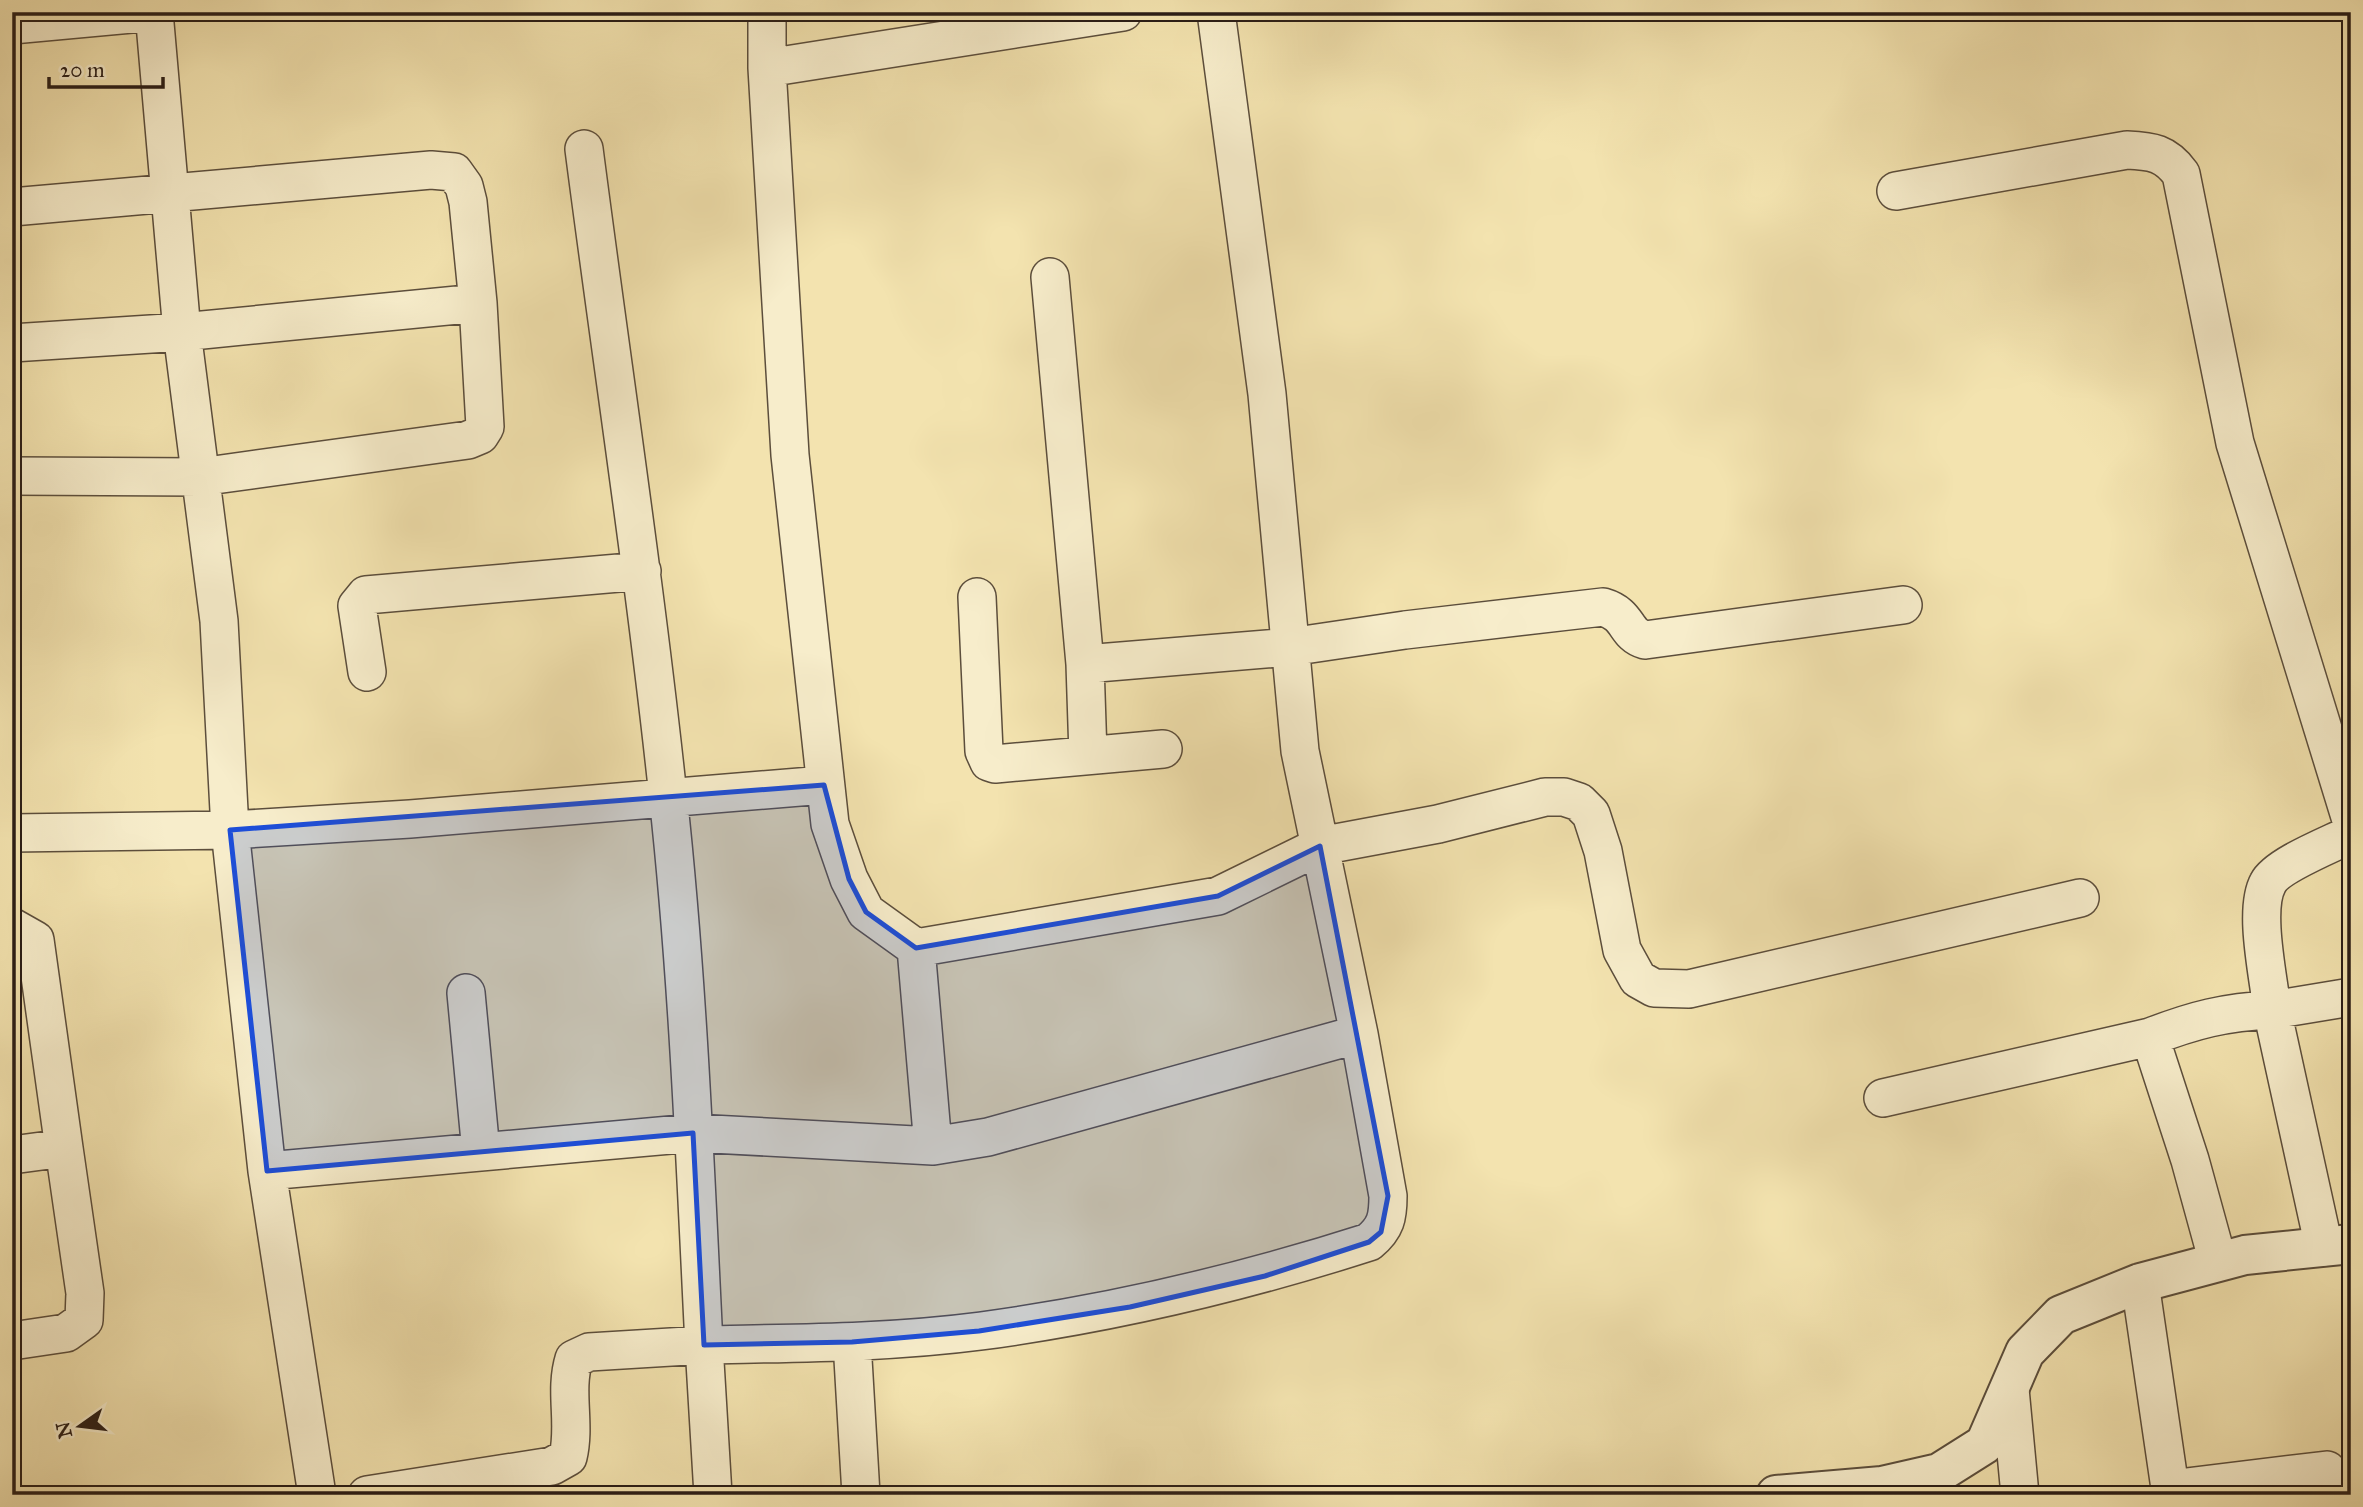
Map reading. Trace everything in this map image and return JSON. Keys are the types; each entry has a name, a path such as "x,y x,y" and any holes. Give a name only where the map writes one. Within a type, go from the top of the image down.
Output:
{"street":[{"path":"12,25 153,12 182,332 219,621 230,830 267,1171 317,1495"},
{"path":"767,12 766,68 790,455 830,824 849,879 866,912 916,948 1218,897 1320,846 1438,824 1545,797 1564,797 1579,802 1591,814 1603,851 1622,950 1639,979 1654,988 1689,989 2080,898"},
{"path":"766,68 1123,12"},
{"path":"367,1495 551,1466 568,1457 573,1435 568,1377 575,1359 589,1352 704,1345 852,1342 979,1331 1130,1307 1265,1276 1369,1242 1381,1232 1388,1218 1388,1196 1359,1034 1300,751 1267,394 1216,12"},
{"path":"584,149 617,410 642,571 669,799 693,1133 713,1495"},
{"path":"1896,191 2127,150 2157,152 2171,160 2181,174 2235,443 2351,820"},
{"path":"12,207 431,170 454,172 464,186 468,202 478,303 485,427 480,435 200,477 12,476"},
{"path":"1050,278 1086,664 1088,755"},
{"path":"12,344 182,332 478,303"},
{"path":"368,673 357,606 366,595 642,571"},
{"path":"977,597 985,757 996,764 1163,749"},
{"path":"1086,664 1290,647 1405,630 1603,607 1622,615 1633,634 1645,640 1903,605"},
{"path":"12,833 230,830 669,799 824,785"},
{"path":"1776,1495 1882,1486 1938,1473 1985,1444 2025,1352 2061,1315 2140,1283 2245,1255 2337,1245 2272,1010 2262,908 2268,882 2280,870 2351,834"},
{"path":"12,928 35,940 85,1293 85,1320 66,1333 12,1341"},
{"path":"916,948 933,1146"},
{"path":"466,993 481,1152"},
{"path":"1883,1098 2150,1037 2193,1020 2230,1012 2272,1010 2351,997"},
{"path":"267,1171 693,1133 933,1146 988,1138 1359,1034"},
{"path":"2150,1037 2190,1160 2218,1262"},
{"path":"12,1155 64,1148"},
{"path":"2140,1283 2170,1492 2328,1470 2331,1495"},
{"path":"852,1342 861,1495"},
{"path":"2010,1389 2020,1495"}],"highlighted area":[{"path":"824,785 849,879 866,912 916,948 1218,896 1320,846 1388,1196 1381,1232 1369,1242 1265,1276 1130,1307 979,1331 852,1342 704,1345 693,1133 267,1171 230,830"}]}
